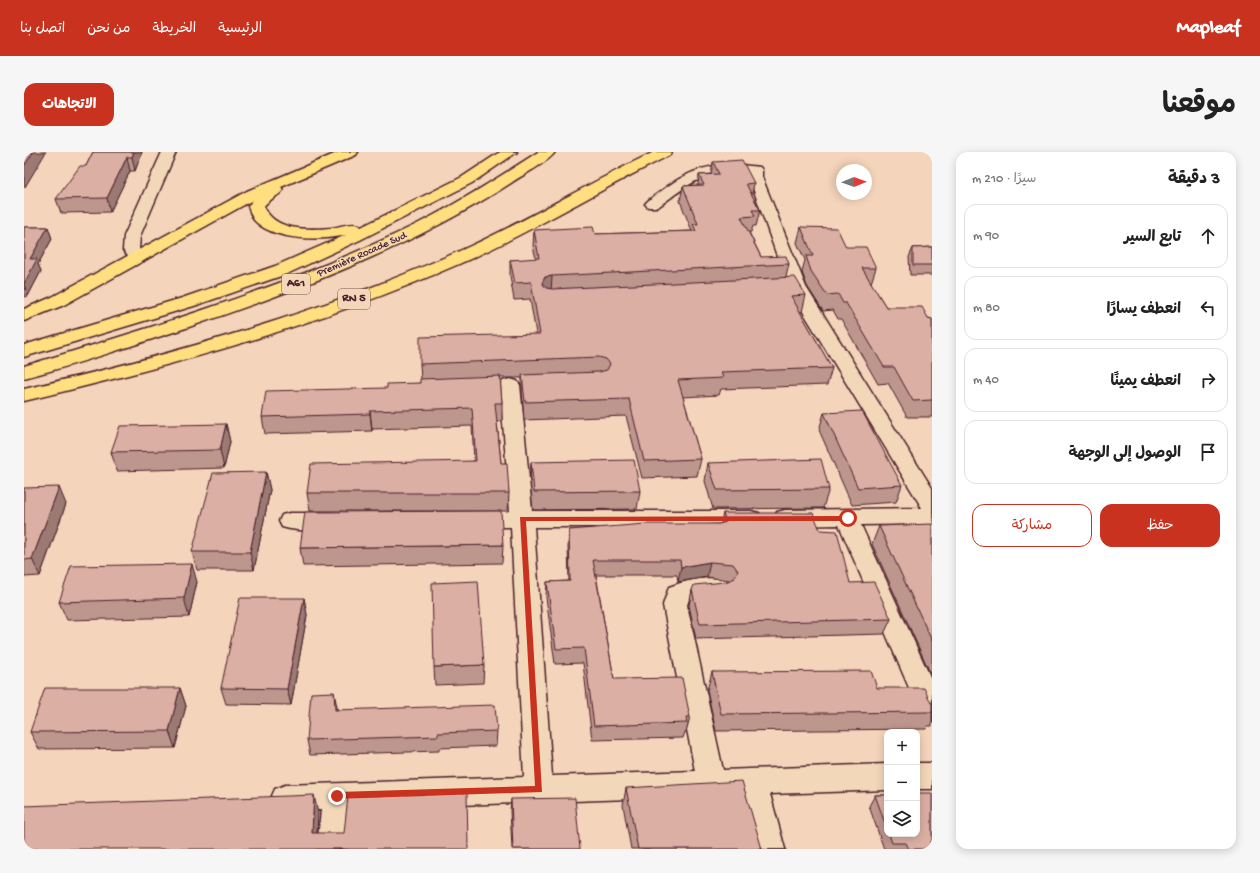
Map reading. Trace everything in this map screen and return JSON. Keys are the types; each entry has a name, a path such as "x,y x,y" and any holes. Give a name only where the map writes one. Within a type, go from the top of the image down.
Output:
{"highway":[{"path":"24,316 58,301 252,194 351,152"},
{"path":"364,152 328,166 269,193 258,201 256,210 262,218 270,224 283,230 304,233 333,233 360,226 431,191 467,180"},
{"name":"Première Rocade Sud","path":"24,352 188,302 281,270 354,237 467,180 510,152"},
{"name":"Première Rocade Sud","path":"24,372 194,321 293,285 368,254 452,213 517,174 548,152"},
{"name":"RN 5","path":"24,395 174,356 254,333 383,289 456,259 528,225 600,185 665,152"}],"street":[{"path":"138,257 131,250 132,236 169,152"},
{"path":"652,204 693,176 705,172 727,169 755,170 755,177 790,287 932,506"},
{"path":"510,385 522,519 539,789"},
{"path":"452,520 848,518 932,516"},
{"path":"848,518 932,711"},
{"path":"290,521 352,521"},
{"path":"712,783 675,605 678,592 690,589 721,587"},
{"path":"920,776 932,776"},
{"path":"259,799 884,777"},
{"path":"753,782 770,849"},
{"path":"332,849 337,796"}],"building":[{"path":"24,152 33,152 24,166"},
{"path":"93,152 134,152 132,157 127,157 107,198 56,199 80,166 86,166"},
{"path":"742,160 754,183 746,184 760,210 752,210 755,216 741,217 761,257 786,256 789,264 552,276 545,277 542,283 546,288 552,289 795,277 806,295 791,296 832,368 721,372 723,378 678,380 701,459 644,461 629,399 525,402 522,375 599,372 607,370 610,364 606,359 599,357 420,364 420,337 540,334 531,282 515,283 510,260 539,258 534,230 593,227 595,234 696,231 693,224 698,224 683,186 704,185 699,175 719,174 713,162"},
{"path":"24,227 48,227 30,259 37,259 24,284"},
{"path":"801,227 837,228 846,247 866,247 876,268 862,268 886,307 922,307 928,318 932,319 932,400 913,401 894,367 884,367 846,303 843,303 838,294 827,295 811,271 806,256 813,256"},
{"path":"932,247 932,265 913,265 913,248"},
{"path":"500,376 502,403 495,403 501,463 507,463 509,493 307,493 311,464 476,461 472,408 370,411 370,414 262,417 266,391 387,388 387,384 420,383 420,379"},
{"path":"862,411 902,485 858,488 824,413"},
{"path":"226,424 220,450 111,452 120,426"},
{"path":"821,459 829,489 717,490 708,463"},
{"path":"634,460 640,491 534,492 531,462"},
{"path":"266,472 250,552 192,552 213,473"},
{"path":"59,487 32,559 24,560 24,488"},
{"path":"501,511 503,545 300,548 305,512"},
{"path":"723,513 813,513 820,530 837,531 850,583 874,582 891,619 700,624 692,590 694,585 725,582 733,579 738,571 733,564 710,562 681,567 680,560 593,560 614,679 682,678 690,717 686,717 687,723 594,726 584,648 556,649 547,582 570,581 569,530 646,524 719,524 726,522"},
{"path":"931,524 932,526 932,641 879,526"},
{"path":"192,564 184,598 59,602 71,566"},
{"path":"478,581 484,665 434,667 432,583"},
{"path":"240,598 304,598 287,689 221,688"},
{"path":"871,671 877,688 924,688 932,703 932,712 721,714 712,672"},
{"path":"45,688 180,688 169,731 30,732"},
{"path":"334,692 335,710 495,705 497,731 438,733 438,736 307,740 311,693"},
{"path":"742,781 762,849 638,849 626,788"},
{"path":"467,793 468,849 24,849 24,806 314,795 312,833 344,833 348,796"},
{"path":"920,793 932,793 932,842 930,842 932,849 909,849 906,843 892,843 890,837 920,837"},
{"path":"875,795 884,795 884,820"},
{"path":"575,798 580,849 513,849 511,799"}],"route":[{"path":"337,796 539,789 522,519 848,518"}]}
